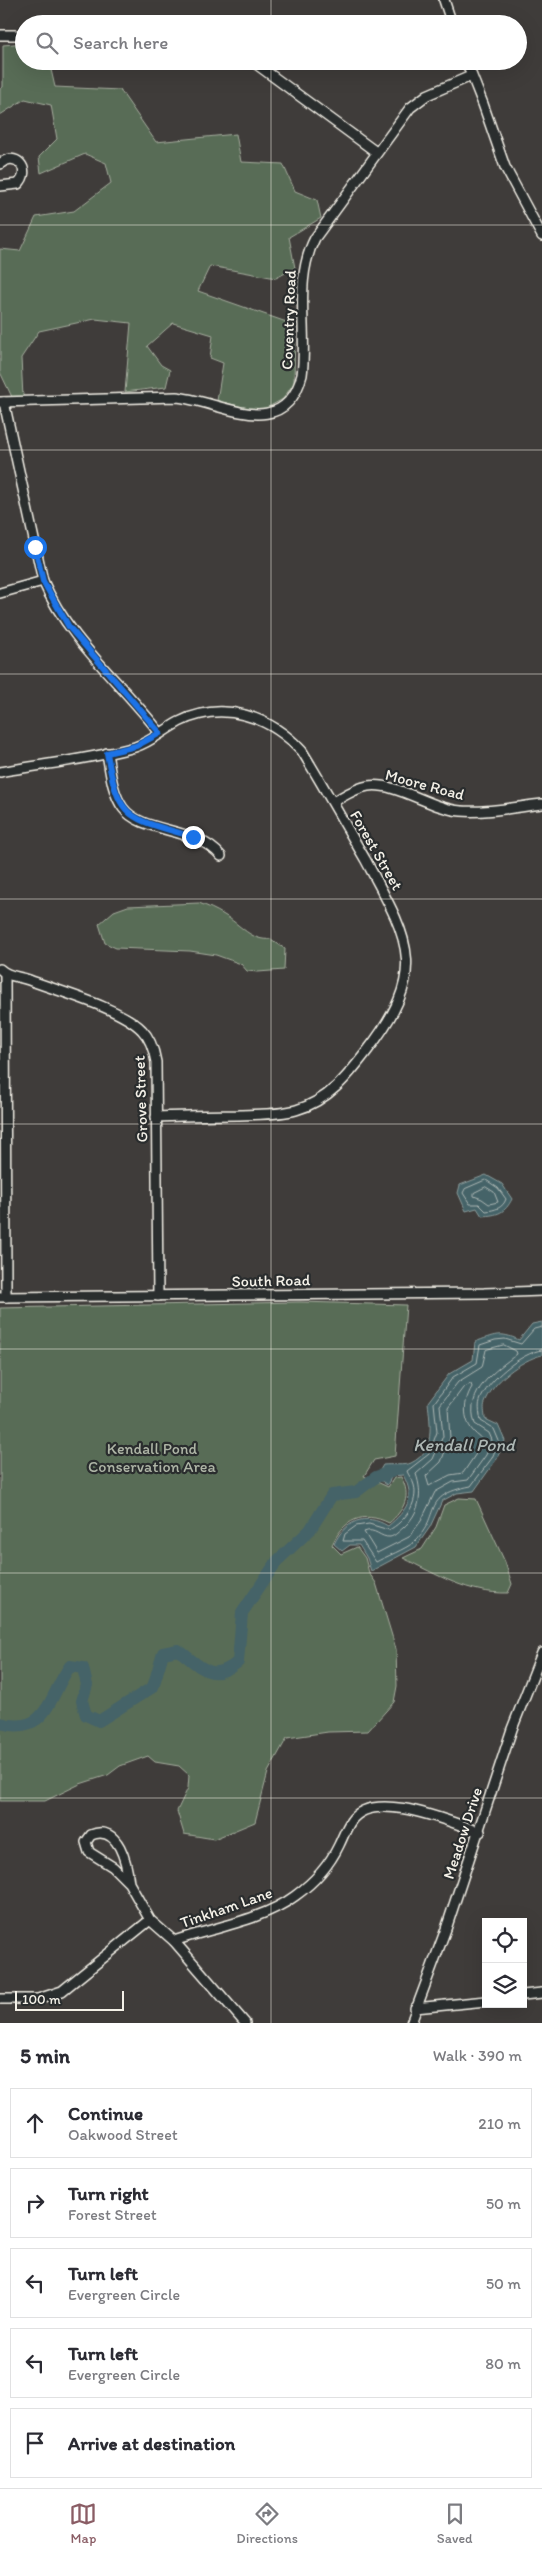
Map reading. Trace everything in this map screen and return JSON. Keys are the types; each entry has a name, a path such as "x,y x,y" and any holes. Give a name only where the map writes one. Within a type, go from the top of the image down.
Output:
{"street":[{"path":"444,0 449,15"},
{"path":"0,35 15,35"},
{"path":"264,70 376,152"},
{"path":"469,70 505,168 542,236"},
{"name":"Coventry Road","path":"2,402 176,396 197,399 240,414 255,415 270,413 283,406 297,389 302,375 303,275 308,252 319,232 376,152 415,102 471,76"},
{"path":"0,164 7,159 14,159 20,162 24,171 23,179 18,184 0,186"},
{"path":"2,402 43,581 69,627 160,733"},
{"path":"0,593 43,581"},
{"name":"Forest Street","path":"0,772 136,746 181,721 213,712 230,712 263,720 291,739 302,751 391,906 404,937 406,970 403,987 390,1018 349,1073 325,1097 310,1106 276,1113 156,1117"},
{"path":"107,753 120,802 131,816 204,840 221,856"},
{"name":"Moore Road","path":"333,802 370,785 387,788 443,808 460,811 542,804"},
{"path":"3,972 3,1297"},
{"name":"Grove Street","path":"3,972 106,1009 137,1025 148,1038 154,1054 158,1296"},
{"name":"South Road","path":"3,1297 542,1291"},
{"name":"Meadow Drive","path":"410,2023 480,1832 512,1729 542,1653"},
{"name":"Tinkham Lane","path":"174,1941 265,1912 295,1896 308,1886 331,1861 351,1821 360,1812 380,1807 396,1808 480,1832"},
{"path":"129,1883 126,1861 112,1837 103,1833 91,1835 86,1842 89,1852 114,1867 129,1883 150,1920 174,1941 245,2023"},
{"path":"0,1999 38,1999 62,1991 150,1920"},
{"path":"527,1995 542,1993"},
{"path":"416,2008 482,2001"}],"green space":[{"path":"15,44 15,70 51,70 55,87 120,90 156,142 236,134 241,162 283,164 295,191 317,200 321,218 289,237 295,268 276,278 210,266 198,291 295,325 294,383 283,399 261,411 217,401 223,363 210,358 213,335 173,323 147,346 161,365 170,370 166,387 125,392 131,323 95,319 39,331 21,358 23,397 12,397 0,372 0,249 20,251 36,217 74,211 111,183 106,163 85,154 41,173 39,157 57,139 51,105 25,99 0,115 0,89 3,87 3,45"},
{"path":"199,903 224,915 252,935 258,938 271,939 285,949 284,970 247,971 241,964 216,955 190,951 116,948 105,943 99,924 114,911 128,906"},
{"name":"Kendall Pond Conservation Area","path":"300,1302 406,1305 395,1456 374,1460 364,1476 388,1487 394,1478 401,1477 406,1490 405,1502 399,1513 389,1523 371,1517 355,1520 348,1524 342,1529 332,1545 341,1554 357,1547 365,1558 369,1573 376,1583 396,1649 397,1686 394,1702 368,1731 328,1732 287,1738 268,1772 255,1822 214,1839 184,1834 177,1811 188,1788 189,1775 179,1766 155,1762 148,1756 120,1766 108,1775 80,1784 45,1801 0,1801 0,1308"},
{"path":"459,1498 476,1499 505,1562 512,1584 508,1593 467,1587 441,1577 403,1558 422,1549 436,1527 444,1505"}],"water":[{"path":"486,1175 502,1184 512,1199 504,1210 492,1215 482,1216 477,1208 466,1211 458,1193 460,1185"},
{"name":"Kendall Pond","path":"542,1322 542,1355 525,1362 508,1373 494,1387 485,1403 485,1419 498,1425 505,1441 496,1460 474,1491 457,1493 442,1501 430,1527 416,1547 371,1571 367,1558 359,1545 350,1545 342,1551 334,1544 344,1530 356,1521 371,1520 388,1526 405,1509 408,1503 409,1490 403,1475 392,1476 387,1485 376,1477 383,1465 408,1464 419,1458 424,1452 430,1436 428,1402 449,1374 473,1360 475,1342 497,1335 519,1340 532,1324"}],"waterway":[{"path":"0,1723 16,1726 28,1724 37,1719 45,1711 70,1666 83,1668 87,1685 82,1701 86,1715 99,1721 153,1687 163,1653 178,1650 200,1667 213,1672 220,1672 229,1668 238,1662 242,1613 277,1561 310,1530 332,1495 356,1492 376,1477 391,1472"}],"route":[{"path":"35,547 43,581 69,627 84,647 160,733 144,743 107,753 114,786 120,802 131,816 193,837"}]}
